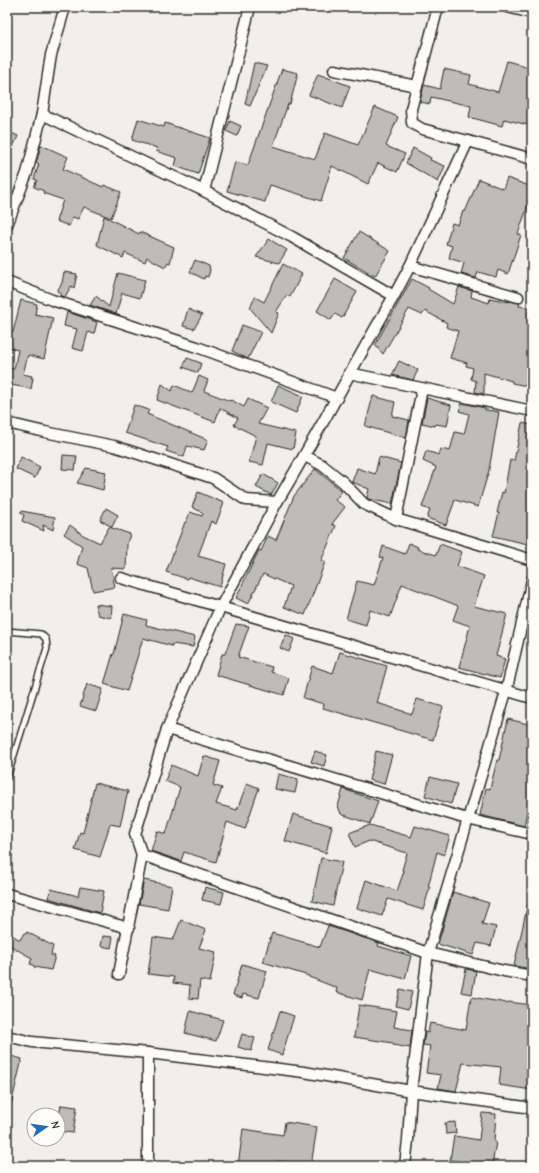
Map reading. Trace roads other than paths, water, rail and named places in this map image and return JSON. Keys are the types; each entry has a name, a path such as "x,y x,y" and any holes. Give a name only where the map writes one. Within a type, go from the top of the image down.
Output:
{"street":[{"path":"7,225 27,173 42,114 51,55 65,7"},
{"path":"204,191 250,7"},
{"path":"438,7 411,109 412,123 422,129 532,159"},
{"path":"507,7 532,13"},
{"path":"334,70 417,86"},
{"path":"42,114 204,191 292,236 394,296"},
{"path":"119,974 142,855 135,834 167,729 220,608 277,502 305,456 410,266 468,141"},
{"path":"410,266 518,297"},
{"path":"7,282 52,300 197,347 337,398"},
{"path":"350,373 532,411"},
{"path":"396,519 422,389"},
{"path":"7,423 114,446 213,478 246,500 277,502"},
{"path":"305,456 322,465 343,482 364,504 396,519 532,560"},
{"path":"121,578 506,692 532,698"},
{"path":"405,1166 411,1091 428,953 506,692 532,580"},
{"path":"167,729 467,819 532,834"},
{"path":"142,855 428,953 532,976"},
{"path":"7,894 129,928"},
{"path":"7,1036 32,1042 148,1053 304,1072 411,1091 532,1108"},
{"path":"148,1053 148,1166"}],"lane":[{"path":"7,631 41,634 46,638 47,648 7,778"}]}
